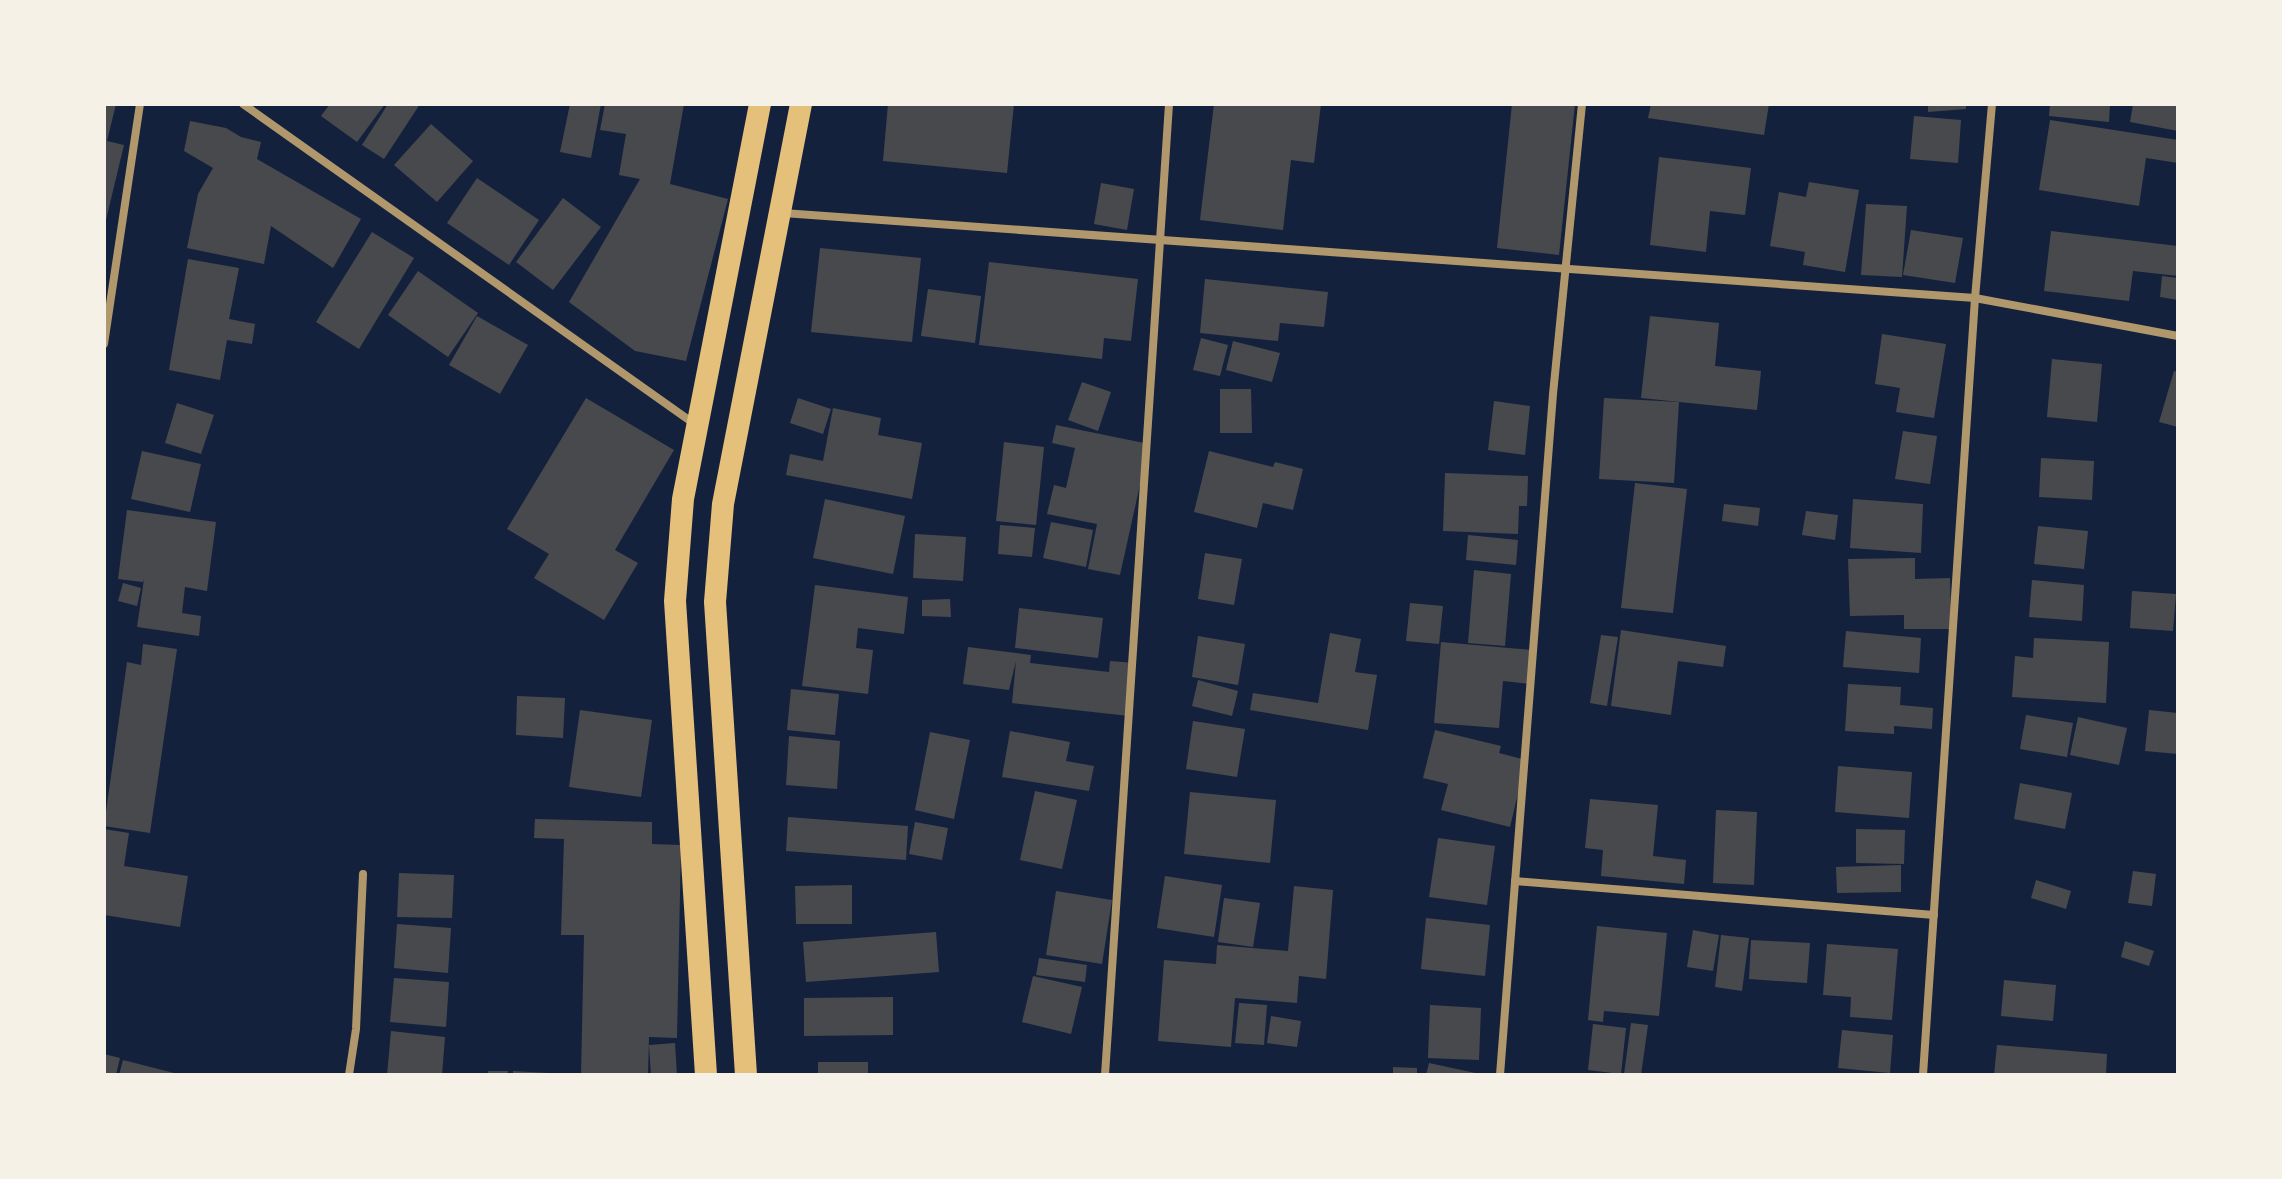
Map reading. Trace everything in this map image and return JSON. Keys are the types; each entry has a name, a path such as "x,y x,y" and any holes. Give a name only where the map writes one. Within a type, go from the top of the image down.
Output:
{"highway":[{"path":"706,1075 675,630 683,499 760,104"},
{"path":"746,1075 715,602 723,504 801,104"}],"street":[{"path":"104,344 140,104"},
{"path":"243,104 697,425"},
{"path":"1105,1075 1169,104"},
{"path":"1500,1075 1565,268 1582,104"},
{"path":"1923,1075 1975,298 1992,104"},
{"path":"779,212 1975,298 2178,336"},
{"path":"349,1075 356,1029 363,874"},
{"path":"1515,881 1934,915"}],"building":[{"path":"104,104 116,104 107,141 124,145 105,224"},
{"path":"330,104 385,104 357,142 321,116"},
{"path":"388,104 420,104 384,159 362,145"},
{"path":"570,104 601,104 591,158 560,152"},
{"path":"605,104 684,104 670,184 728,199 686,361 635,351 569,302 640,179 619,175 626,134 600,130"},
{"path":"888,104 1014,104 1007,173 883,161"},
{"path":"1214,104 1321,104 1314,163 1291,160 1283,230 1200,220"},
{"path":"1512,104 1575,104 1559,255 1497,248"},
{"path":"1651,104 1769,104 1764,135 1648,118"},
{"path":"1928,104 1966,104 1966,109 1928,112"},
{"path":"2050,104 2110,104 2109,122 2049,116"},
{"path":"2133,104 2178,104 2178,131 2130,122"},
{"path":"1914,116 1961,120 1958,163 1910,159"},
{"path":"2050,120 2178,140 2178,163 2146,158 2139,206 2039,190"},
{"path":"190,121 226,128 241,137 261,142 257,159 361,219 333,268 271,226 264,264 187,248 198,194 213,168 184,151"},
{"path":"431,124 473,161 437,202 394,165"},
{"path":"1659,157 1751,168 1745,215 1710,211 1706,252 1650,245"},
{"path":"477,178 539,220 509,265 447,223"},
{"path":"1809,182 1859,190 1845,272 1803,265 1805,252 1770,246 1779,192 1806,197"},
{"path":"1101,183 1134,189 1127,230 1094,224"},
{"path":"563,198 601,227 553,290 516,262"},
{"path":"1866,204 1907,206 1902,277 1861,275"},
{"path":"1911,230 1963,238 1955,283 1903,275"},
{"path":"2051,231 2178,246 2178,276 2133,271 2129,301 2044,291"},
{"path":"372,232 414,258 359,349 316,322"},
{"path":"820,248 921,258 912,342 811,332"},
{"path":"188,259 239,268 229,319 255,324 252,344 227,340 220,380 169,370"},
{"path":"989,262 1138,279 1131,341 1104,338 1102,359 979,345"},
{"path":"418,271 478,313 448,357 388,315"},
{"path":"2162,276 2178,278 2178,300 2160,297"},
{"path":"1205,279 1328,292 1324,327 1280,323 1278,341 1200,333"},
{"path":"928,289 981,296 975,343 921,336"},
{"path":"477,316 528,345 500,394 449,365"},
{"path":"1650,316 1719,323 1715,366 1761,371 1757,410 1641,398"},
{"path":"1882,334 1946,344 1934,418 1896,412 1900,388 1875,384"},
{"path":"1201,338 1228,345 1220,376 1193,370"},
{"path":"1233,341 1280,353 1272,382 1226,370"},
{"path":"2052,359 2102,364 2097,422 2047,417"},
{"path":"2174,371 2178,372 2178,427 2159,422"},
{"path":"1082,382 1111,392 1098,431 1068,420"},
{"path":"1220,389 1251,389 1252,433 1220,433"},
{"path":"586,398 674,450 615,550 638,563 604,620 534,578 549,554 507,529"},
{"path":"798,398 831,409 823,434 790,423"},
{"path":"1604,398 1679,402 1674,483 1599,479"},
{"path":"1494,401 1530,406 1525,455 1488,450"},
{"path":"177,403 214,415 201,454 165,443"},
{"path":"833,408 881,418 878,435 922,443 912,499 786,475 790,454 823,461"},
{"path":"1056,425 1149,444 1120,575 1088,569 1097,524 1047,514 1054,485 1066,488 1075,448 1052,443"},
{"path":"1903,431 1937,436 1930,484 1895,479"},
{"path":"1004,442 1044,447 1036,525 996,521"},
{"path":"142,451 201,464 190,512 131,499"},
{"path":"1209,451 1273,467 1275,462 1303,469 1293,510 1263,503 1257,528 1194,512"},
{"path":"2041,458 2094,461 2092,500 2039,497"},
{"path":"1445,473 1528,476 1527,506 1519,506 1518,534 1443,531"},
{"path":"1635,483 1687,489 1673,613 1621,608"},
{"path":"825,499 905,516 893,574 813,558"},
{"path":"1853,499 1923,504 1921,553 1850,548"},
{"path":"1724,504 1760,508 1758,526 1722,521"},
{"path":"127,510 216,522 207,591 185,587 182,613 201,616 199,636 137,627 144,579 143,582 118,579"},
{"path":"1806,511 1838,515 1835,540 1802,535"},
{"path":"1051,522 1093,530 1086,567 1043,558"},
{"path":"1000,525 1035,528 1032,557 998,554"},
{"path":"2038,526 2088,531 2084,569 2034,564"},
{"path":"915,534 966,537 963,581 913,578"},
{"path":"1468,535 1518,540 1516,565 1466,560"},
{"path":"1205,553 1242,559 1234,605 1198,599"},
{"path":"1915,558 1915,579 1950,578 1951,629 1904,629 1904,615 1850,616 1848,559"},
{"path":"1474,570 1511,574 1505,646 1468,643"},
{"path":"2032,580 2084,585 2082,621 2029,617"},
{"path":"123,583 141,588 137,606 118,601"},
{"path":"815,585 908,597 904,634 858,628 856,648 873,650 868,694 802,686"},
{"path":"2132,591 2176,594 2173,631 2130,628"},
{"path":"950,599 951,617 922,616 922,600"},
{"path":"1410,603 1443,606 1439,644 1406,641"},
{"path":"1019,608 1103,618 1098,658 1015,648"},
{"path":"1621,630 1726,646 1723,667 1678,661 1671,715 1611,706"},
{"path":"1846,631 1921,638 1919,673 1843,667"},
{"path":"1330,633 1361,639 1355,672 1377,675 1368,730 1250,710 1253,693 1318,703"},
{"path":"1601,635 1618,637 1607,706 1590,703"},
{"path":"1198,636 1245,644 1238,685 1192,677"},
{"path":"2034,638 2109,642 2106,703 2012,697 2015,656 2033,658"},
{"path":"1441,642 1533,650 1531,684 1503,681 1499,728 1434,723"},
{"path":"143,644 177,649 150,833 104,826 127,662 141,665"},
{"path":"968,647 1031,655 1030,663 1109,672 1110,661 1135,663 1129,716 1012,703 1016,661 1009,690 963,684"},
{"path":"1198,680 1238,691 1232,716 1192,706"},
{"path":"1848,684 1901,687 1900,705 1933,708 1932,729 1894,726 1894,734 1845,731"},
{"path":"791,689 839,694 835,735 787,730"},
{"path":"517,696 565,698 563,738 516,735"},
{"path":"580,710 652,720 641,797 569,787"},
{"path":"2149,710 2178,713 2178,754 2145,751"},
{"path":"2026,715 2073,723 2067,757 2020,749"},
{"path":"2078,717 2127,728 2119,765 2070,755"},
{"path":"1193,721 1245,729 1237,777 1186,769"},
{"path":"1435,730 1501,746 1499,753 1526,760 1510,827 1441,810 1448,784 1423,778"},
{"path":"1010,731 1070,742 1066,761 1094,766 1089,791 1002,777"},
{"path":"930,732 970,740 954,819 915,810"},
{"path":"789,736 840,741 837,789 786,785"},
{"path":"1838,766 1912,772 1909,818 1835,812"},
{"path":"2020,783 2072,793 2065,829 2014,819"},
{"path":"1035,791 1077,800 1062,869 1020,860"},
{"path":"1190,792 1276,800 1270,863 1184,854"},
{"path":"1590,799 1658,805 1653,856 1686,860 1684,884 1601,876 1603,850 1585,848"},
{"path":"1716,810 1757,812 1754,885 1713,883"},
{"path":"788,817 908,826 906,860 786,851"},
{"path":"535,819 652,822 652,844 681,845 677,1038 649,1037 648,1075 581,1075 584,935 561,935 564,839 534,838"},
{"path":"915,822 948,828 942,860 909,854"},
{"path":"104,829 129,833 124,866 188,876 180,927 104,915"},
{"path":"1856,829 1905,830 1904,864 1856,863"},
{"path":"1438,838 1495,846 1487,905 1429,897"},
{"path":"1901,865 1901,892 1837,893 1836,867"},
{"path":"2133,871 2156,874 2152,906 2128,903"},
{"path":"399,873 454,875 452,918 397,917"},
{"path":"1165,876 1222,885 1214,937 1157,928"},
{"path":"2036,880 2071,891 2066,909 2031,898"},
{"path":"852,885 852,924 796,924 795,886"},
{"path":"1294,886 1333,890 1326,979 1299,976 1297,1003 1235,998 1231,1047 1158,1041 1164,960 1216,964 1217,945 1288,951"},
{"path":"1056,891 1112,900 1102,964 1046,955"},
{"path":"1224,898 1260,903 1253,947 1218,942"},
{"path":"1426,918 1490,925 1485,976 1421,969"},
{"path":"397,924 451,928 448,973 394,968"},
{"path":"1597,926 1667,933 1659,1016 1604,1011 1603,1022 1588,1020"},
{"path":"1693,930 1719,935 1713,971 1687,967"},
{"path":"936,932 939,972 806,982 803,942"},
{"path":"1721,935 1749,938 1742,991 1715,987"},
{"path":"1751,940 1810,943 1807,983 1749,979"},
{"path":"2125,941 2154,951 2149,966 2121,957"},
{"path":"1827,944 1898,949 1892,1020 1850,1017 1851,997 1823,995"},
{"path":"1039,958 1087,965 1085,982 1036,975"},
{"path":"1033,976 1082,987 1071,1034 1022,1022"},
{"path":"394,978 449,982 446,1027 390,1022"},
{"path":"2004,980 2056,985 2053,1021 2001,1016"},
{"path":"893,997 893,1035 804,1036 804,998"},
{"path":"1239,1003 1267,1005 1264,1045 1235,1043"},
{"path":"1430,1005 1481,1008 1479,1060 1428,1058"},
{"path":"1271,1016 1301,1021 1297,1047 1267,1043"},
{"path":"1631,1023 1648,1025 1641,1075 1624,1074"},
{"path":"1593,1024 1626,1028 1621,1074 1588,1070"},
{"path":"1842,1030 1893,1035 1890,1073 1838,1068"},
{"path":"391,1031 445,1037 442,1075 387,1075"},
{"path":"675,1043 677,1075 651,1075 649,1045"},
{"path":"1997,1045 2107,1054 2106,1075 1994,1075"},
{"path":"104,1054 120,1058 116,1075 104,1075"},
{"path":"123,1060 178,1074 178,1075 119,1075"},
{"path":"818,1062 868,1062 868,1075 818,1075"},
{"path":"1429,1063 1480,1074 1480,1075 1426,1075"},
{"path":"1393,1067 1417,1068 1417,1075 1393,1075"},
{"path":"488,1071 508,1071 507,1075 488,1075"},
{"path":"513,1071 548,1073 548,1075 513,1075"}]}
